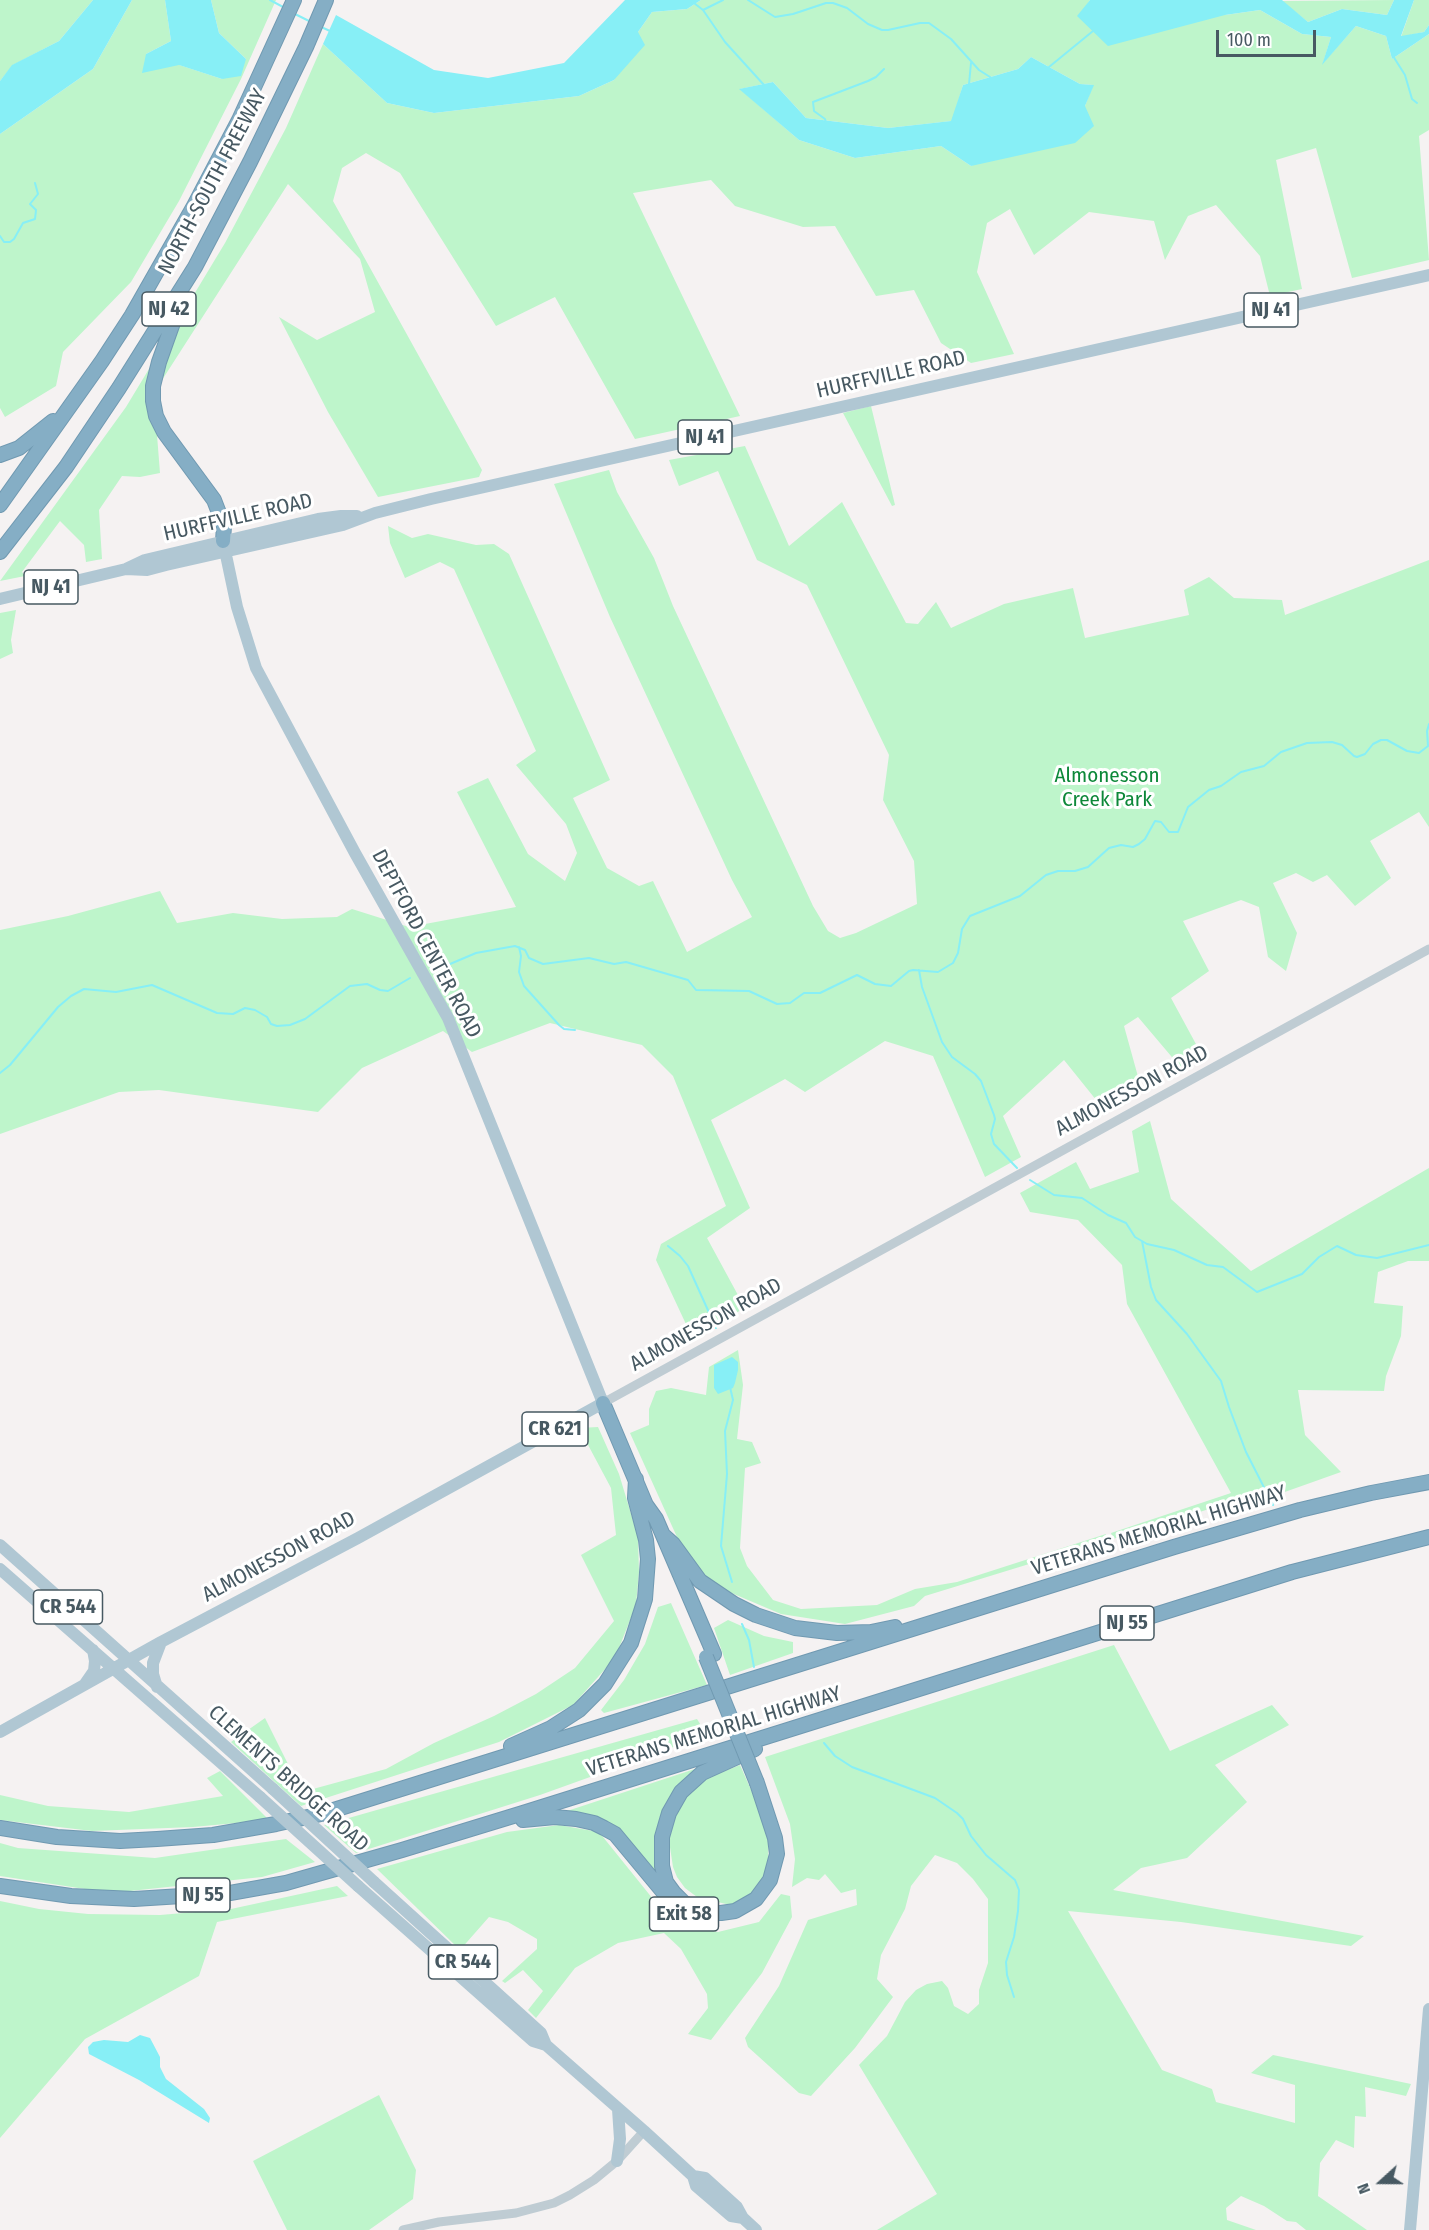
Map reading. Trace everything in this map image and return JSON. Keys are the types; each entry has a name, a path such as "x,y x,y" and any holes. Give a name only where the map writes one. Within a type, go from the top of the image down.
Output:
{"highway":[{"name":"NORTH-SOUTH FREEWAY","path":"0,505 132,315 194,206 239,120 294,0"},
{"name":"NORTH-SOUTH FREEWAY","path":"0,552 66,467 195,267 250,162 306,47 326,0"},
{"path":"195,267 188,291 175,317 159,362 153,386 153,401 156,416 164,432 214,500 224,526 224,547"},
{"path":"0,455 19,448 66,411"},
{"path":"603,1403 646,1504 650,1522 710,1656"},
{"path":"476,1766 486,1755 509,1747 566,1719 593,1697 622,1659 640,1619 647,1580 646,1540 635,1498 636,1479"},
{"name":"VETERANS MEMORIAL HIGHWAY","path":"0,1828 57,1837 120,1840 213,1835 321,1814 1022,1594 1300,1510 1371,1492 1429,1482"},
{"name":"Exit 58","path":"506,1818 523,1820 555,1817 594,1823 615,1834 668,1900 681,1912 701,1920 727,1922 740,1919 761,1906 776,1888 781,1877 784,1866 784,1843 779,1820 761,1781 656,1519 646,1504"},
{"name":"Exit 58","path":"663,1536 674,1544 700,1581 734,1605 778,1623 815,1631 853,1634 871,1632 1022,1594"},
{"name":"VETERANS MEMORIAL HIGHWAY","path":"0,1886 71,1896 134,1899 230,1893 286,1882 402,1850 788,1731 1270,1578 1429,1537"},
{"path":"761,1781 777,1854 770,1880 756,1899 735,1911 721,1914 696,1910 684,1903 666,1882 662,1866 662,1837 669,1813 691,1782 702,1773 771,1743 788,1731"}],"main road":[{"name":"HURFFVILLE ROAD","path":"0,599 126,569 145,560 224,547 318,519 341,516 362,517 845,405 1429,275"},
{"name":"DEPTFORD CENTER ROAD","path":"224,547 244,633 256,668 448,1018 603,1403"},
{"name":"ALMONESSON ROAD","path":"0,1732 83,1688 161,1642 358,1538 603,1403"},
{"name":"CLEMENTS BRIDGE ROAD","path":"0,1545 541,2032 546,2045"},
{"name":"CLEMENTS BRIDGE ROAD","path":"0,1569 533,2041 546,2045 693,2176 705,2178 737,2207 743,2218 756,2230"},
{"path":"158,1688 153,1674 153,1664 161,1642"},
{"path":"83,1688 94,1671 93,1650"},
{"path":"1410,2230 1429,2009"},
{"path":"616,2161 620,2139 618,2109"}],"street":[{"name":"ALMONESSON ROAD","path":"603,1403 1429,949"},
{"path":"403,2230 439,2222 537,2209 570,2195 594,2180 616,2161 644,2131"}],"green space":[{"path":"0,0 93,0 59,41 13,65 0,81"},
{"path":"132,0 165,0 171,41 146,54 222,79 246,59 219,33 211,0 276,0 241,79 179,201 131,282 63,352 56,386 5,417 0,408 0,134 93,69"},
{"path":"701,0 1090,0 1085,8 1225,15 1260,10 1302,34 1331,37 1323,63 1356,26 1386,36 1392,59 1429,34 1429,130 1419,136 1429,260 1352,278 1316,148 1276,160 1302,289 1270,296 1260,256 1216,205 1188,216 1165,260 1154,221 1089,212 1034,255 1010,209 987,223 977,272 1014,354 971,363 941,343 914,290 876,296 835,226 803,227 735,206 711,180 633,193 740,416 635,439 555,297 496,326 400,173 366,153 342,168 333,201 482,470 479,477 378,497 328,412 279,317 317,340 375,312 360,259 288,184 146,405 157,435 160,473 140,477 122,476 99,510 102,559 86,562 84,545 60,521 22,572 25,576 0,581 126,407 225,243 286,128 323,44 387,103 434,113 579,96 614,80 638,32 652,12 687,9","holes":["1031,57 1080,84 1093,85 1085,106 971,166 941,146 855,158 799,140 740,89 773,82 806,118 888,128 952,121 963,85 1018,69"]},
{"path":"1394,0 1387,15 1342,9 1308,22 1281,1"},
{"path":"1414,0 1429,0 1429,25 1424,32 1401,37"},
{"path":"871,406 895,505 892,506 843,413"},
{"name":"Almonesson Creek Park","path":"745,446 789,546 842,502 906,623 918,624 936,602 951,628 1004,604 1073,588 1085,638 1189,615 1184,590 1209,577 1234,598 1282,600 1285,615 1429,560 1429,827 1419,812 1370,841 1391,878 1355,906 1327,875 1313,882 1296,873 1273,883 1297,933 1286,971 1268,957 1259,907 1241,900 1183,921 1209,971 1171,998 1203,1057 1182,1069 1138,1017 1124,1026 1142,1091 1105,1111 1064,1060 1003,1116 1021,1157 985,1177 933,1056 885,1041 805,1092 785,1079 711,1120 750,1208 707,1238 745,1308 692,1337 656,1260 661,1244 726,1206 673,1076 642,1045 550,1023 472,1052 443,1031 362,1068 318,1112 159,1090 119,1092 0,1134 0,930 68,916 160,891 177,923 233,913 282,919 337,917 352,909 409,927 516,907 457,792 488,778 528,854 565,881 577,853 566,824 516,765 536,751 454,569 440,562 405,578 390,543 388,526 412,538 428,534 476,545 494,544 509,554 610,780 573,798 607,868 639,886 653,881 687,952 752,917 732,880 610,617 554,484 609,470 617,492 654,558 673,606 813,906 828,931 840,938 856,933 917,904 914,861 883,800 889,755 807,585 757,560 718,471 679,486 669,460"},
{"path":"16,610 11,640 13,653 0,659 0,613"},
{"path":"1150,1121 1171,1199 1251,1271 1429,1168 1429,1261 1408,1261 1378,1272 1374,1303 1403,1306 1401,1336 1386,1376 1384,1391 1298,1390 1305,1435 1341,1472 1251,1504 1238,1500 1113,1539 1111,1533 1231,1493 1127,1304 1122,1265 1078,1220 1030,1212 1020,1193 1076,1162 1090,1189 1139,1172 1132,1131"},
{"path":"738,1350 743,1385 737,1439 752,1442 761,1463 745,1468 740,1548 747,1566 773,1600 801,1609 877,1605 915,1589 957,1582 1106,1534 1104,1541 925,1596 914,1606 845,1624 781,1614 715,1586 686,1557 630,1433 649,1425 649,1409 656,1391 671,1388 706,1395 709,1367"},
{"path":"598,1427 619,1474 638,1537 639,1572 636,1605 615,1658 573,1705 499,1742 301,1806 231,1742 265,1718 302,1792 386,1769 536,1694 575,1668 614,1621 581,1555 616,1535 611,1488 579,1428"},
{"path":"671,1603 707,1685 604,1713 601,1710 624,1680 645,1644 658,1607"},
{"path":"728,1620 764,1636 793,1642 793,1653 730,1675 714,1628"},
{"path":"1114,1645 1170,1751 1272,1705 1289,1725 1215,1765 1247,1802 1187,1858 1141,1868 1113,1890 1364,1936 1351,1946 1181,1922 1068,1911 1162,2070 1212,2089 1216,2102 1295,2123 1295,2085 1251,2073 1273,2055 1411,2084 1406,2096 1365,2087 1366,2117 1355,2116 1354,2148 1336,2140 1320,2163 1318,2196 1367,2230 1306,2230 1296,2222 1287,2221 1264,2206 1241,2196 1226,2208 1227,2220 1256,2230 877,2230 937,2194 859,2065 887,2036 905,2002 916,1990 927,1984 942,1981 948,1988 954,2006 968,2014 979,2004 979,1990 988,1963 988,1899 957,1863 935,1855 911,1886 905,1909 881,1955 877,1979 893,1997 855,2048 811,2096 799,2093 748,2047 745,2038 779,1986 808,1920 857,1905 856,1889 841,1893 825,1874 819,1880 807,1878 792,1887 795,1859 790,1824 765,1757"},
{"path":"697,1719 707,1735 540,1795 356,1853 324,1825"},
{"path":"710,1764 681,1785 670,1797 661,1816 654,1848 655,1866 660,1883 631,1843 564,1812"},
{"path":"740,1765 769,1836 768,1859 764,1878 757,1890 736,1904 726,1904 697,1897 685,1888 673,1867 668,1834 682,1801 704,1779"},
{"path":"220,1771 269,1820 193,1827 92,1831 0,1820 0,1795 48,1806 129,1812 223,1796 207,1778"},
{"path":"559,1825 599,1832 657,1904 689,1926 718,1932 759,1922 781,1894 790,1896 792,1917 762,1973 711,2040 688,2034 708,2008 707,1994 681,1949 664,1933 618,1943 575,1968 536,2018 528,2010 543,1991 523,1970 505,1983 502,1981 537,1949 537,1939 508,1922 489,1917 460,1950 377,1869 507,1832"},
{"path":"286,1839 315,1862 262,1877 111,1893 0,1876 0,1843 18,1848 155,1858"},
{"path":"337,1886 348,1896 217,1922 199,1976 85,2039 0,2138 0,1901 39,1909 88,1914 160,1915 231,1909"},
{"path":"379,2095 416,2170 413,2199 369,2230 287,2230 253,2161"}],"water":[{"path":"93,0 132,0 93,69 0,134 0,81 12,65 59,41"},
{"path":"165,0 211,0 219,33 246,59 241,76 222,79 179,65 142,73 146,54 171,41"},
{"path":"625,0 701,0 687,9 652,12 638,32 645,45 614,80 579,96 434,113 387,103 323,44 336,15 434,70 488,78 564,63"},
{"path":"1090,0 1282,0 1308,22 1342,9 1387,15 1394,0 1414,0 1401,36 1424,32 1429,25 1429,34 1392,59 1386,36 1356,26 1322,65 1331,37 1302,34 1260,10 1225,15 1108,46 1077,16"},
{"path":"1031,57 1080,84 1094,85 1085,106 1094,126 1075,143 971,166 941,146 855,158 799,140 739,89 773,82 806,118 888,128 951,121 963,85 1018,69"},
{"path":"732,1357 738,1362 735,1383 733,1388 718,1394 714,1388 714,1365"},
{"path":"140,2035 150,2038 160,2057 160,2067 166,2079 204,2109 210,2118 209,2123 139,2080 89,2054 88,2047 93,2042 104,2040 128,2042"}],"waterway":[{"path":"270,0 285,8"},
{"path":"690,0 703,10 725,42 764,85"},
{"path":"703,10 723,0"},
{"path":"748,0 775,17 833,3 847,8 868,24 882,30 929,23 951,39 979,70 990,77"},
{"path":"295,14 311,22"},
{"path":"319,26 330,31"},
{"path":"1049,67 1093,31"},
{"path":"1393,56 1405,75 1412,99 1417,103"},
{"path":"969,84 971,63"},
{"path":"826,123 825,119 814,111 813,102 868,81 884,69"},
{"path":"0,236 4,242 10,242 23,223 35,219 36,210 30,204 38,194 35,183"},
{"path":"443,967 476,953 515,946 525,950 529,958 543,964 589,958 614,964 626,962 688,980 696,990 749,991 777,1004 790,1003 804,993 820,993 857,975 875,984 891,986 909,971 938,972 953,963 958,953 962,929 970,916 1020,896 1046,875 1088,867 1109,848 1121,845 1133,847 1139,844 1145,839 1155,821 1161,822 1169,832 1178,832 1188,807 1209,790 1221,786 1241,772 1264,766 1281,752 1307,743 1332,742 1342,745 1357,757 1365,754 1373,744 1387,740 1407,751 1419,753 1428,746 1429,724"},
{"path":"519,947 521,956 519,972 524,986 559,1025 564,1029 575,1030"},
{"path":"919,970 922,987 942,1042 952,1057 981,1081 995,1119 991,1134 994,1144 1017,1168"},
{"path":"0,1073 10,1065 58,1007 84,989 116,992 152,985 217,1013 233,1014 245,1008 255,1010 267,1017 271,1024 277,1026 290,1025 305,1019 350,986 367,984 388,991 410,978"},
{"path":"1030,1180 1054,1195 1082,1198 1108,1215 1126,1223 1135,1237 1147,1244 1174,1250 1207,1265 1223,1267 1257,1292 1302,1274 1319,1257 1337,1246 1356,1255 1377,1258 1429,1245"},
{"path":"1142,1241 1151,1287 1156,1300 1187,1334 1221,1381 1246,1452 1273,1505"},
{"path":"668,1246 688,1266 716,1328"},
{"path":"730,1387 733,1400 725,1431 727,1474 721,1546 732,1582"},
{"path":"742,1624 749,1640 754,1667"},
{"path":"824,1743 835,1756 852,1767 935,1798 957,1813 986,1855 1015,1880 1019,1890 1018,1911 1014,1937 1006,1962 1007,1975 1014,1997"}]}
